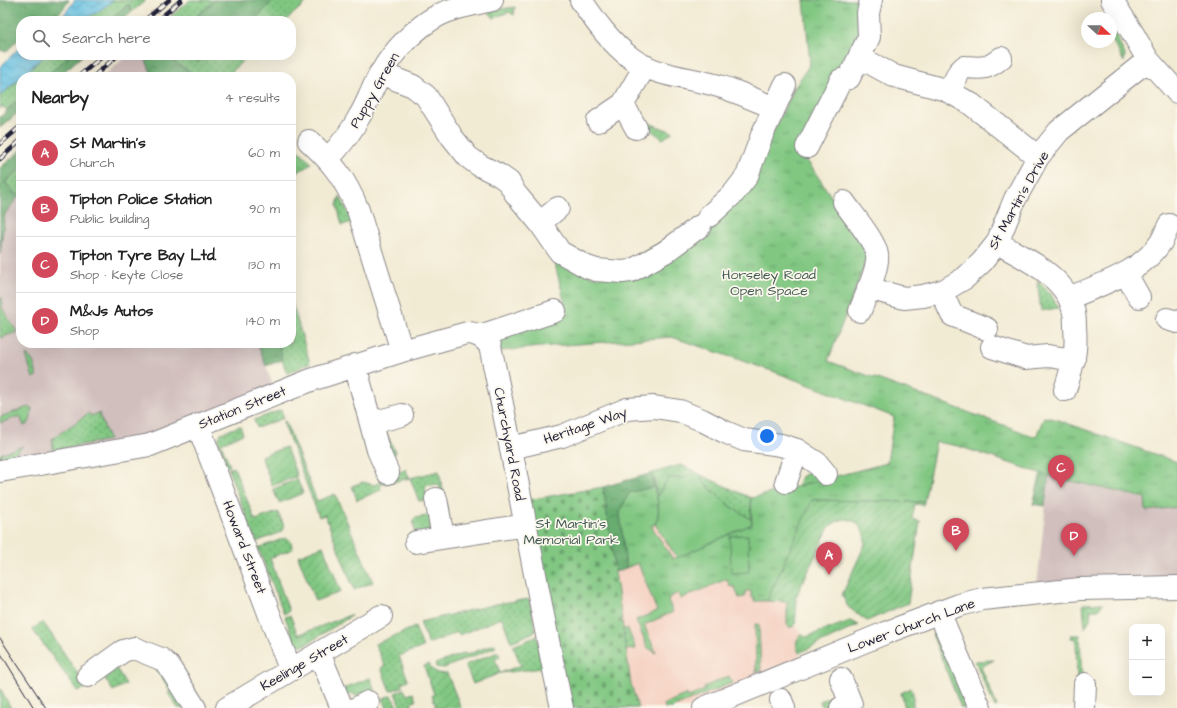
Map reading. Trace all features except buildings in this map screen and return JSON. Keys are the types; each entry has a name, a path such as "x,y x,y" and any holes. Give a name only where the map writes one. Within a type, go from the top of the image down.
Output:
{"street":[{"name":"Puppy Green","path":"328,159 344,141 360,117 380,73 393,53 418,30 439,15 464,3 492,0"},
{"path":"581,0 609,38 631,58 645,66 666,74 714,85 736,92 774,108"},
{"path":"807,147 840,80 849,78 869,37 868,13 871,0"},
{"path":"1112,0 1148,60 1177,92"},
{"path":"859,57 894,76 949,92 971,104 1038,157"},
{"path":"949,92 959,72 964,67 984,68 992,65 1001,58"},
{"name":"St Martin's Drive","path":"868,288 904,298 923,296 941,291 964,278 982,262 997,243 1015,199 1038,157 1059,131 1148,60"},
{"path":"598,121 623,104 645,66"},
{"path":"380,73 413,86 426,96 452,137 468,157 509,182 515,193 540,223 560,252 586,268 622,272 631,270 665,252 705,221 734,193 747,176 762,135 785,85"},
{"path":"623,104 636,128"},
{"path":"310,141 328,159 349,189 358,210 402,351"},
{"path":"844,202 873,245 877,254 876,265 860,311"},
{"path":"540,223 558,208"},
{"path":"1069,298 1126,274 1150,254 1160,242 1169,225"},
{"path":"997,243 1030,260 1062,287 1069,298 1073,308 1076,342 1074,360 1065,390"},
{"path":"1126,274 1139,297"},
{"path":"941,291 952,315 1026,358 1048,356 1074,360"},
{"name":"Station Street","path":"0,471 150,445 311,380 355,365 467,333 474,333 485,341 555,311"},
{"name":"Churchyard Road","path":"485,341 511,448 562,708"},
{"path":"355,365 378,450 388,473"},
{"name":"Heritage Way","path":"511,448 562,436 627,409 654,407 680,411 744,440 781,445 796,450 817,463 826,474"},
{"path":"371,423 402,415"},
{"name":"Howard Street","path":"198,425 290,669"},
{"path":"786,482 796,450"},
{"path":"436,499 443,537"},
{"path":"416,542 526,525"},
{"name":"Lower Church Lane","path":"704,708 885,633 960,604 986,598 1080,589 1177,587"},
{"path":"939,612 980,708"},
{"name":"Keelinge Street","path":"227,708 380,616"},
{"path":"88,676 123,651 130,641 168,665 195,708"},
{"path":"319,653 342,708"},
{"path":"841,679 851,704 842,708"},
{"path":"1084,708 1085,684"}],"shaded area":[{"path":"122,60 146,60 151,72 108,72"},
{"path":"16,154 16,348 259,348 276,393 150,445 0,471 0,168"},
{"path":"681,465 751,498 754,601 787,601 792,627 795,625 802,633 796,640 795,645 804,666 704,708 638,708 631,684 603,487"},
{"path":"1049,476 1145,499 1146,511 1177,507 1177,587 1036,594"}],"green space":[{"path":"0,0 69,0 56,16 16,16 16,42 6,52 0,50"},
{"path":"114,0 146,0 132,12 128,4 115,16 89,16"},
{"path":"190,0 215,0 197,16 171,16"},
{"path":"215,0 273,0 259,16 197,16"},
{"path":"273,0 309,0 291,16 259,16"},
{"name":"Horseley Road Open Space","path":"804,0 866,0 862,27 853,48 800,150 867,250 867,258 828,361 1036,437 1044,417 1055,419 1177,462 1177,507 1146,511 1145,498 1049,476 958,446 936,442 924,502 813,500 767,601 754,601 754,597 751,597 751,591 745,591 745,597 739,598 734,586 730,587 727,579 680,599 678,593 670,597 668,600 673,612 644,625 656,653 647,647 636,620 657,611 638,563 626,568 620,512 629,493 654,487 658,502 658,513 652,527 673,559 752,524 751,498 887,463 894,417 775,372 672,337 500,351 497,339 567,312 554,260 598,278 742,196 795,87 810,64"},
{"path":"129,4 132,12 128,16 115,16"},
{"path":"515,7 514,15 509,12 494,18 488,11"},
{"path":"1117,38 1125,55 1124,62 1116,48"},
{"path":"40,60 64,60 51,72 27,72"},
{"path":"64,60 77,60 64,72 51,72"},
{"path":"146,60 172,60 190,72 151,72"},
{"path":"172,60 243,60 232,72 190,72"},
{"path":"16,82 16,102 7,110 2,106 0,110 0,96"},
{"path":"16,103 16,114 0,128 0,117"},
{"path":"646,122 673,132 663,139 642,124"},
{"path":"296,149 304,155 311,163 296,172"},
{"path":"16,154 16,172 5,182 16,195 16,200 5,214 0,254 0,168"},
{"path":"16,173 16,195 5,183"},
{"path":"340,196 353,222 342,225 337,205"},
{"path":"1037,280 1051,294 1058,308 1041,311"},
{"path":"0,298 2,298 2,308 16,332 0,338"},
{"path":"296,316 310,363 287,374 280,348 296,348"},
{"path":"259,348 280,348 282,360 266,366"},
{"path":"26,355 31,358 34,364 36,377 33,378"},
{"path":"28,407 32,408 31,418 27,425 24,426 20,416 0,423 0,417"},
{"path":"281,410 284,418 257,428 254,420"},
{"path":"89,413 91,416 99,413 109,440 53,450 52,439"},
{"path":"285,421 317,501 335,494 373,582 354,590 325,515 319,517 283,422"},
{"path":"240,426 243,434 221,443 230,466 227,467 218,440 221,433"},
{"path":"386,433 396,453 389,457 385,437"},
{"path":"23,446 10,458 0,459 0,454"},
{"path":"286,447 297,476 272,486 261,456"},
{"path":"681,465 694,471 685,478 668,478 657,497 653,473"},
{"path":"234,467 255,520 278,512 284,526 281,532 256,542 228,469"},
{"path":"405,469 410,478 380,485 381,490 357,500 352,486 363,482 374,485"},
{"path":"439,471 449,518 444,513 439,484 425,486 427,500 419,501 410,478"},
{"path":"694,471 703,476 701,480 728,505 751,519 752,524 677,558 655,524 659,511 657,497 668,478 685,478"},
{"path":"810,471 823,480 798,486 800,478"},
{"path":"653,473 654,487 629,493 620,512 626,568 615,572 603,487"},
{"path":"1041,473 1049,476 1045,506 1033,504"},
{"path":"703,476 751,498 751,519 728,505 701,480"},
{"path":"297,479 303,493 279,503 273,489"},
{"name":"St Martin's Memorial Park","path":"603,487 631,684 638,708 567,708 527,500"},
{"path":"812,500 924,502 923,505 915,504 912,519 920,521 908,603 867,621 848,607 842,595 865,544 865,538 858,524 854,521 844,519 835,522 828,529 795,599 797,600 795,625 789,627 787,625 787,602 767,601"},
{"path":"432,515 431,530 416,538 413,520 415,518"},
{"path":"748,535 749,572 731,573 730,536"},
{"path":"285,538 290,540 293,549 270,558 289,611 284,614 258,548"},
{"path":"323,546 341,592 315,601 298,556"},
{"path":"529,599 536,631 511,642 502,618 459,635 458,632 428,644 420,622 496,604"},
{"path":"1103,603 1098,610 1091,610 1090,619 1085,628 1083,604"},
{"path":"290,615 298,635 350,615 351,616 303,645 296,643 294,640 285,617"},
{"path":"850,621 859,625 799,653 796,642 802,633 806,637"},
{"path":"43,622 87,687 78,692 32,629"},
{"path":"755,624 759,624 761,671 756,672"},
{"path":"415,627 423,647 399,656 408,680 402,683 403,687 390,691 381,668 385,666 375,644"},
{"path":"623,629 628,629 636,649 626,650"},
{"path":"932,634 937,636 972,708 961,708"},
{"path":"1071,635 1080,635 1082,679 1077,680 1076,639 1071,638"},
{"path":"537,636 543,668 500,673 521,665 513,646"},
{"path":"495,644 496,647 444,668 436,667 435,664 465,653 466,655"},
{"path":"498,652 500,657 495,659 500,673 473,684 465,665"},
{"path":"994,660 981,667 997,706 995,707 975,661"},
{"path":"429,664 436,672 441,674 447,673 461,708 436,708 432,695 434,694 424,666"},
{"path":"159,666 184,708 178,708 168,693 170,691 155,668"},
{"path":"116,668 126,684 113,691 104,677"},
{"path":"729,676 732,683 672,708 665,708 664,704 687,694 688,697 705,690 704,687"},
{"path":"370,678 377,696 369,700 365,692 355,696 353,693 347,693 342,689"},
{"path":"0,688 11,708 0,708"},
{"path":"911,688 913,693 913,708 905,708 901,693"},
{"path":"404,689 407,695 413,693 416,701 411,703 413,708 401,708 395,693"},
{"path":"840,693 842,699 822,707 820,701"},
{"path":"392,695 397,708 387,708 383,698"}],"water":[{"path":"75,0 114,0 89,16 63,16"},
{"path":"16,51 16,60 40,60 26,72 16,72 16,81 0,96 0,67"}],"tram line":[{"path":"0,638 46,708"},
{"path":"0,652 34,708"}],"railway":[{"path":"150,16 169,0"},
{"path":"163,16 181,0"},
{"path":"84,72 98,60"},
{"path":"99,72 112,60"},
{"path":"0,144 16,130"},
{"path":"0,159 16,145"}],"place":[{"name":"Tipton Tyre Bay Ltd.","path":"1061,488"},
{"name":"Tipton Police Station","path":"956,551"},
{"name":"M&Js Autos","path":"1074,556"},
{"name":"St Martin's","path":"829,575"}]}
